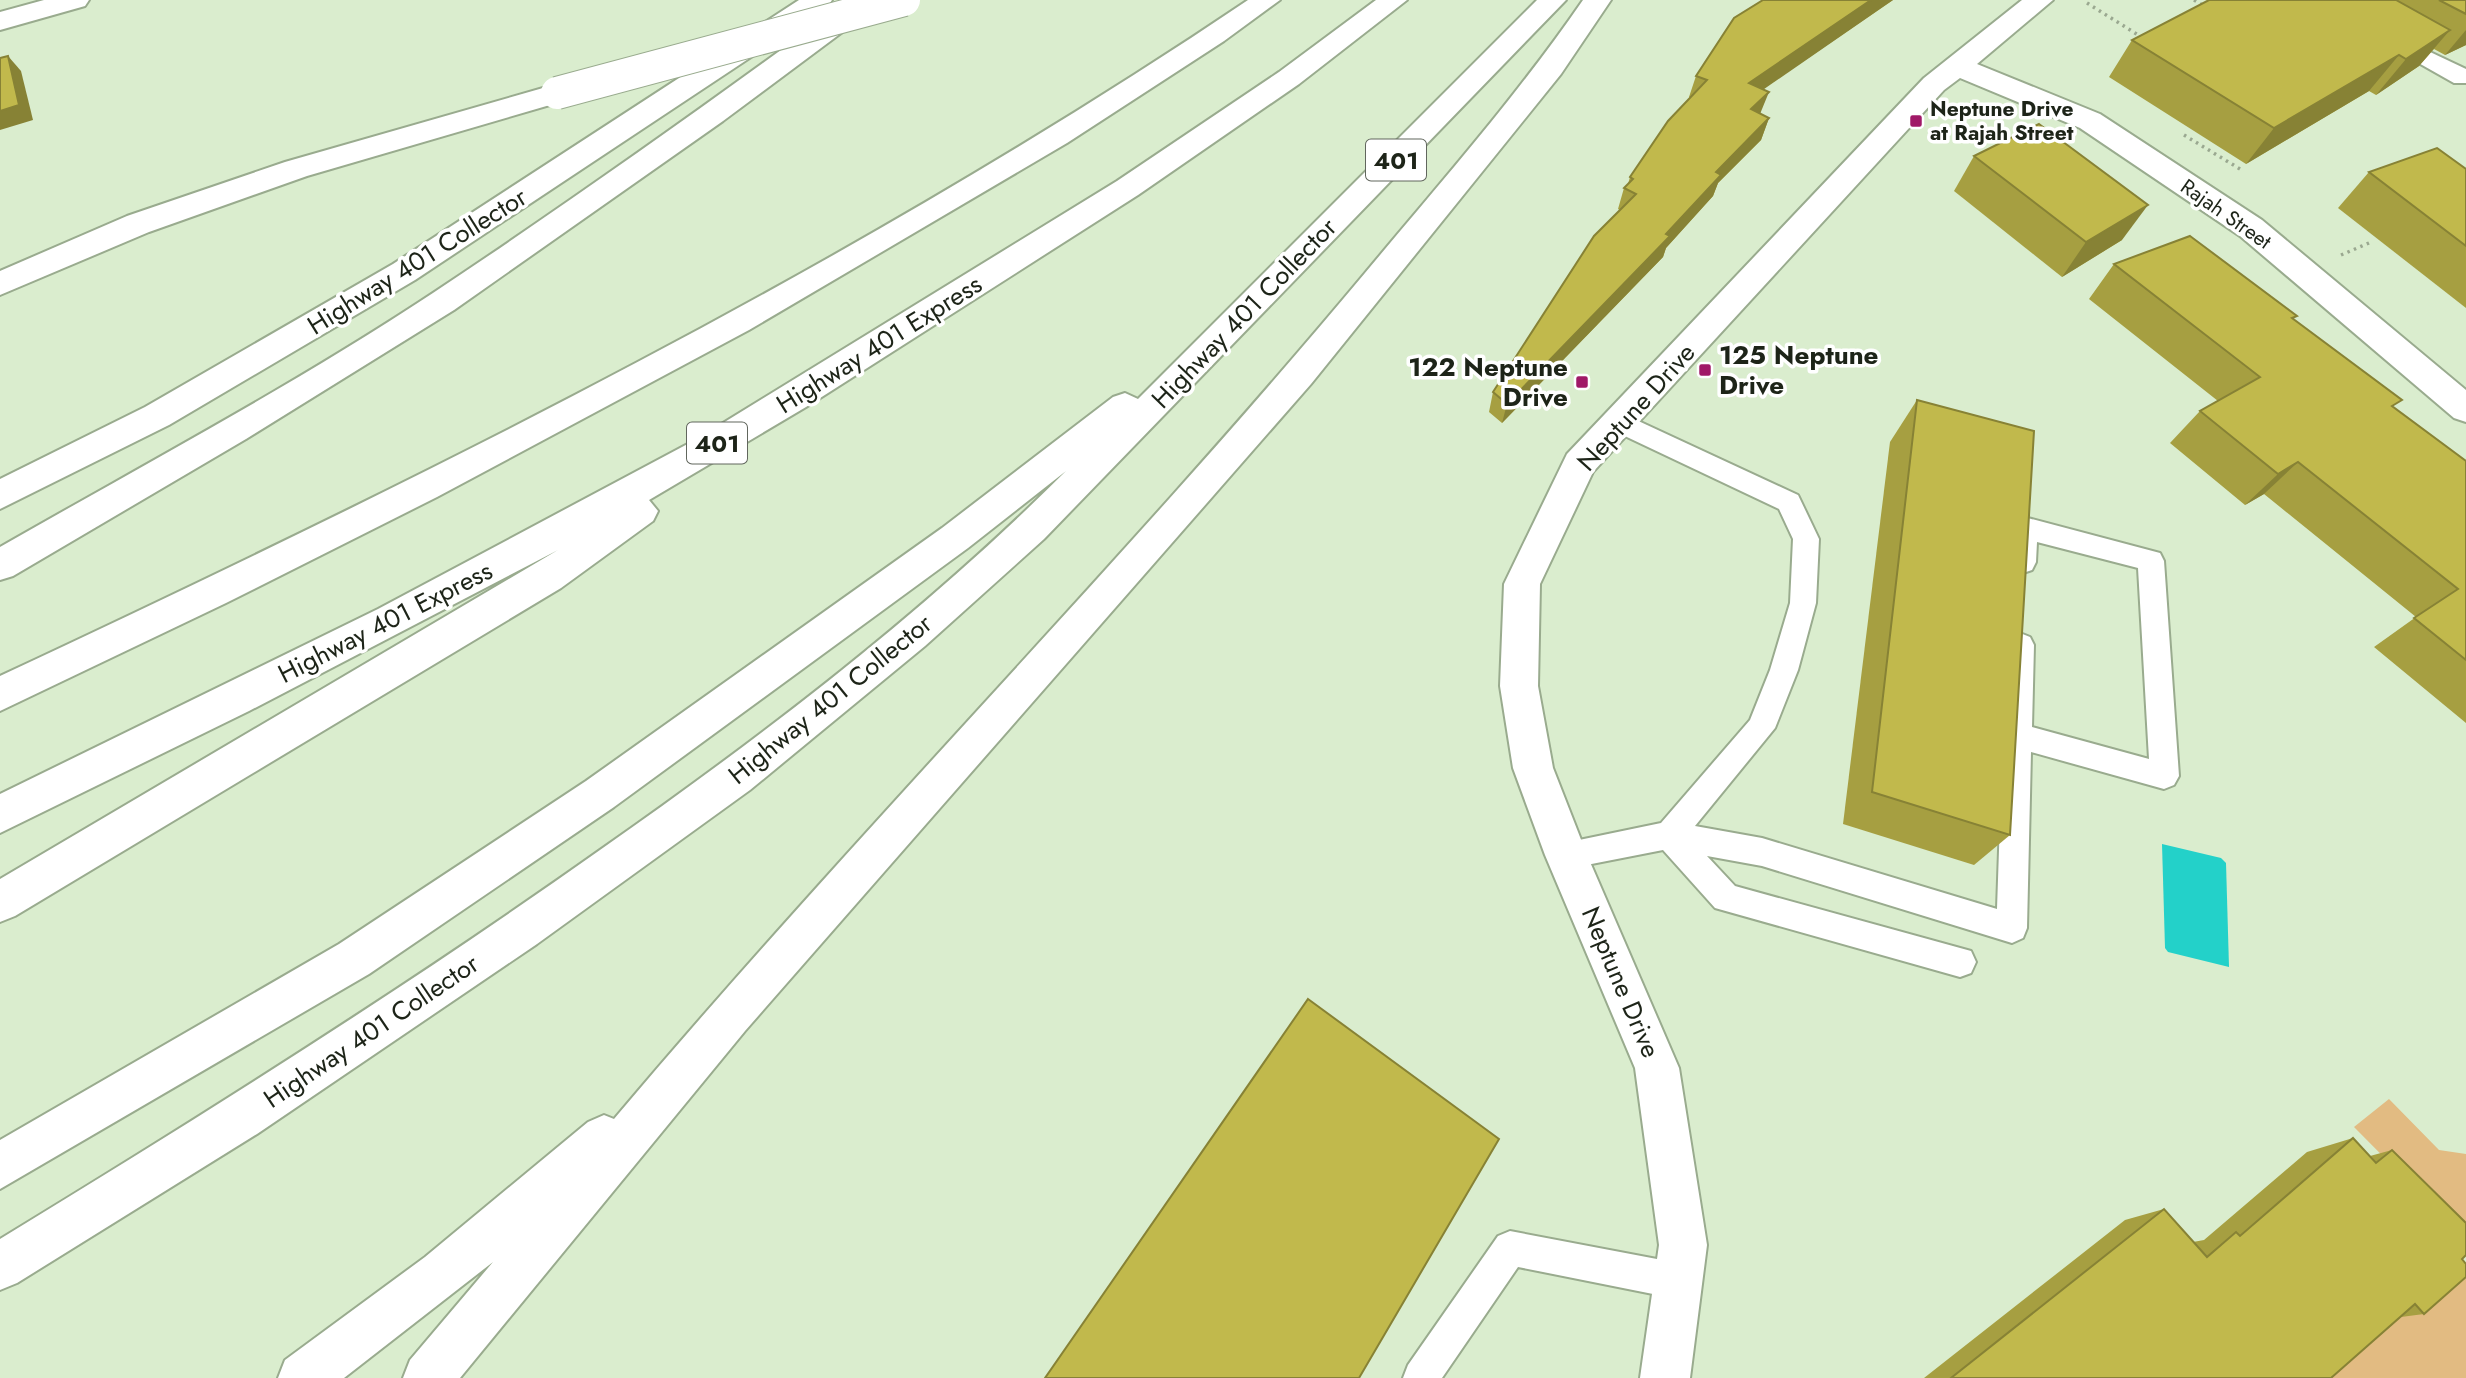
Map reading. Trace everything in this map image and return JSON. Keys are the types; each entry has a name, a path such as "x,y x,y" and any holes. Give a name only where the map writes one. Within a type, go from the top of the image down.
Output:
{"main road":[{"path":"0,22 75,0"},
{"name":"Highway 401 Collector","path":"0,495 157,416 404,272 818,0"},
{"path":"0,565 234,430 443,302 713,114 866,0"},
{"path":"0,284 138,224 296,169 557,93 904,0"},
{"path":"0,694 189,605 499,451 732,326 1072,127 1266,0"},
{"name":"Highway 401 Express","path":"0,814 400,616 624,497 808,389 1069,226 1272,89 1392,0"},
{"name":"Highway 401 Collector","path":"0,1266 252,1111 522,930 736,777 912,635 1031,529 1552,0"},
{"path":"428,1378 729,1016 1299,375 1551,68 1597,0"},
{"name":"Neptune Drive","path":"1665,1378 1683,1245 1657,1068 1566,855 1533,768 1518,686 1522,584 1579,464 1934,84 2039,0"},
{"name":"Rajah Street","path":"1956,66 2090,121 2252,228 2466,409"},
{"path":"0,1166 354,958 600,794 956,538 1237,318"},
{"path":"0,902 548,577 808,389"},
{"path":"303,1378 442,1274 595,1147 729,1016"}],"lane":[{"path":"2378,33 2461,78 2466,76"},
{"path":"1619,422 1789,502 1806,539 1803,603 1784,670 1761,728 1669,835"},
{"path":"2018,736 2164,776 2151,561 2024,528 2022,583"},
{"path":"1566,855 1669,835 1762,852 2012,928 2021,625"},
{"path":"1669,835 1726,898 1960,962"},
{"path":"1422,1378 1510,1248 1678,1281"}],"path":[{"path":"2194,0 2205,7"},
{"path":"2087,3 2145,39"}],"shaded area":[{"path":"2389,1099 2439,1150 2466,1154 2466,1240 2354,1127"},
{"path":"2466,1274 2466,1378 2285,1378"}],"water":[{"path":"2162,844 2221,858 2226,863 2229,967 2168,952 2165,948"}],"building":[{"path":"1763,0 1871,0 1749,83 1769,92 1751,109 1769,118 1716,172 1721,175 1666,234 1670,236 1507,404 1493,392 1594,236 1636,194 1624,188 1633,179 1630,177 1668,121 1707,80 1696,76 1734,18"},
{"path":"2209,0 2396,0 2450,30 2406,59 2399,55 2274,128 2132,40"},
{"path":"2439,0 2466,0 2466,14"},
{"path":"8,56 19,105 0,111 0,58"},
{"path":"2039,124 2148,205 2086,242 1974,156"},
{"path":"2437,148 2466,169 2466,246 2369,172"},
{"path":"2190,236 2297,316 2292,318 2402,400 2392,406 2466,461 2466,660 2414,618 2458,589 2298,462 2278,474 2200,411 2260,377 2114,264"},
{"path":"1917,400 2034,431 2010,835 1872,792"},
{"path":"1308,999 1499,1139 1359,1378 1045,1378"},
{"path":"2353,1138 2376,1163 2392,1150 2466,1223 2466,1255 2462,1259 2466,1264 2466,1277 2424,1314 2415,1304 2331,1378 1951,1378 2164,1209 2207,1257 2236,1232 2240,1236"}],"place":[{"name":"Neptune Drive at Rajah Street","path":"1916,121"},
{"name":"125 Neptune Drive","path":"1705,370"},
{"name":"122 Neptune Drive","path":"1582,382"}]}
